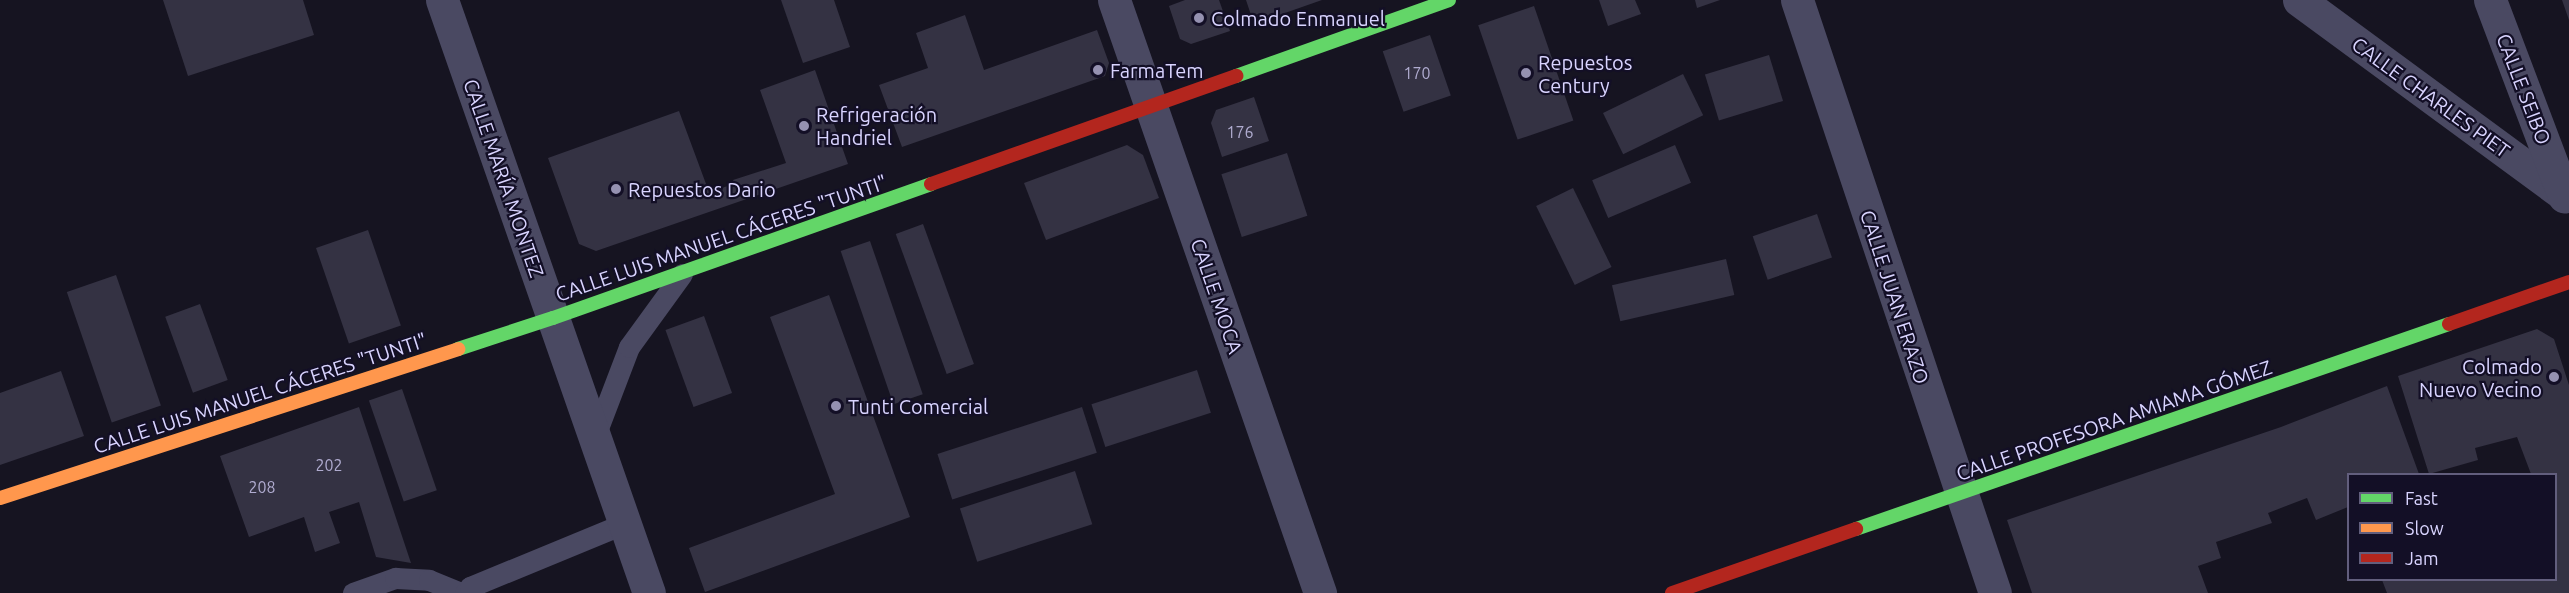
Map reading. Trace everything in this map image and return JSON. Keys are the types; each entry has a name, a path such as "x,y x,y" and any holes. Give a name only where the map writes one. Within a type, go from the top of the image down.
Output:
{"street":[{"name":"CALLE MARÍA MONTEZ","path":"442,0 649,593"},
{"name":"CALLE MOCA","path":"1114,0 1320,593"},
{"name":"CALLE LUIS MANUEL CÁCERES \"TUNTI\"","path":"0,498 553,318 1449,0"},
{"name":"CALLE JUAN ERAZO","path":"1797,0 1995,593"},
{"name":"CALLE CHARLES PIET","path":"2299,0 2566,203"},
{"name":"CALLE SEIBO","path":"2490,0 2566,203"},
{"name":"CALLE PROFESORA AMIAMA GÓMEZ","path":"1672,593 2569,282"}],"lane":[{"path":"595,436 629,347 683,272"},
{"path":"465,593 470,587 625,523"},
{"path":"352,593 395,578 429,580 461,593"}],"building":[{"path":"163,0 303,0 314,35 188,76"},
{"path":"781,0 834,0 850,47 803,63"},
{"name":"Colmado Enmanuel","path":"1185,0 1219,0 1230,31 1191,44 1180,39 1169,6"},
{"path":"1246,0 1322,0 1254,24"},
{"path":"1599,0 1635,0 1641,14 1608,26"},
{"path":"1695,0 1720,0 1697,8"},
{"path":"2562,0 2569,0 2569,20"},
{"name":"Repuestos Century","path":"1534,6 1573,120 1518,140 1478,25"},
{"path":"965,15 984,70 1097,30 1109,63 1105,76 902,147 879,85 928,68 916,33"},
{"path":"1430,35 1451,96 1404,112 1383,51"},
{"path":"1769,55 1783,101 1719,120 1705,75"},
{"path":"815,70 848,164 596,251 579,244 548,158 679,111 709,192 734,184 733,180 786,163 760,90"},
{"path":"1683,74 1703,115 1623,154 1603,113"},
{"path":"1254,97 1269,141 1222,157 1211,123 1216,110"},
{"path":"1127,145 1143,155 1159,198 1046,240 1024,183"},
{"path":"1675,145 1691,183 1608,218 1592,180"},
{"path":"1287,153 1307,216 1242,237 1221,174"},
{"path":"1573,188 1612,267 1575,285 1536,206"},
{"path":"1817,214 1832,257 1768,280 1753,236"},
{"path":"923,224 974,364 947,374 896,234"},
{"path":"368,230 401,325 349,343 316,248"},
{"path":"870,241 923,394 893,404 841,251"},
{"path":"1726,259 1734,295 1620,321 1612,285"},
{"path":"116,275 161,405 112,422 67,292"},
{"name":"Tunti Comercial","path":"829,295 910,517 705,592 689,548 835,494 770,317"},
{"path":"200,304 228,380 193,393 165,317"},
{"path":"704,316 732,393 694,407 665,330"},
{"path":"2537,329 2554,339 2569,385 2569,593 2387,593 2382,581 2557,581 2557,473 2531,473 2517,437 2475,448 2478,460 2429,473 2398,376"},
{"path":"1197,370 1211,413 1105,447 1091,404"},
{"path":"61,371 84,436 0,465 0,393"},
{"path":"2387,386 2419,473 2347,473 2347,507 2316,520 2307,498 2268,513 2272,523 2216,542 2221,558 2198,566 2208,593 2032,593 2007,520 2281,427"},
{"path":"402,389 437,490 404,502 369,400"},
{"path":"359,407 411,563 376,557 359,502 329,512 340,543 315,552 304,517 249,537 220,456"},
{"path":"1082,407 1097,453 952,500 937,454"},
{"path":"1075,471 1092,524 977,562 960,508"}],"traffic: fast":[{"path":"1236,76 1449,0"},
{"path":"458,349 553,318 931,184"},
{"path":"1856,529 2449,324"}],"traffic: slow":[{"path":"0,498 458,349"}],"traffic: jam":[{"path":"931,184 1236,76"},
{"path":"2449,324 2569,282"},
{"path":"1672,593 1856,529"}],"place":[{"name":"Colmado Enmanuel","path":"1199,18"},
{"name":"FarmaTem","path":"1098,70"},
{"name":"Repuestos Century","path":"1526,73"},
{"name":"Refrigeración Handriel","path":"804,126"},
{"name":"Repuestos Dario","path":"616,189"},
{"name":"Colmado Nuevo Vecino","path":"2554,377"},
{"name":"Tunti Comercial","path":"836,406"}]}
